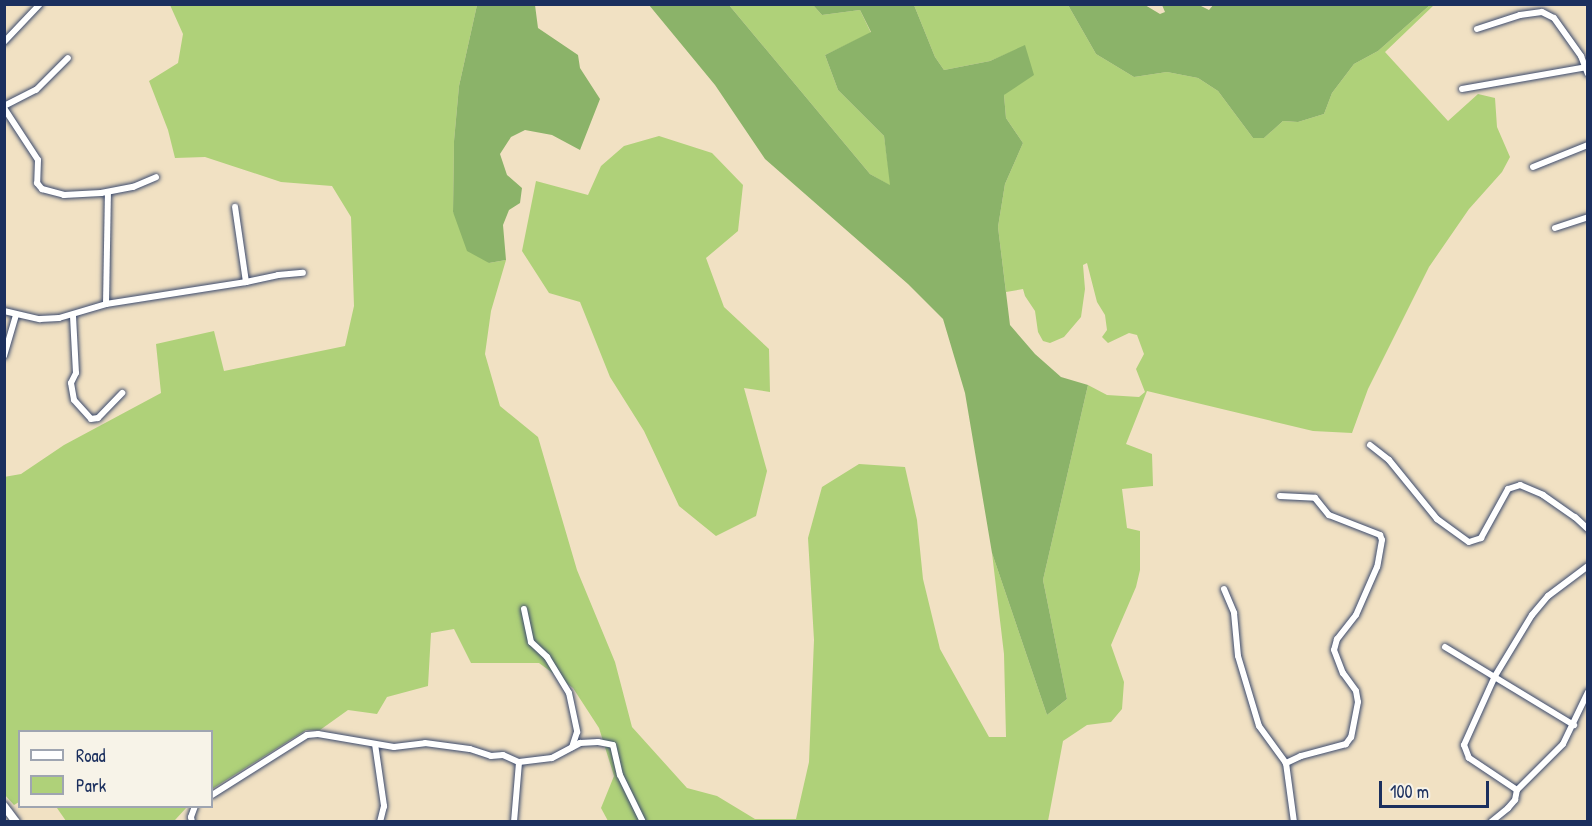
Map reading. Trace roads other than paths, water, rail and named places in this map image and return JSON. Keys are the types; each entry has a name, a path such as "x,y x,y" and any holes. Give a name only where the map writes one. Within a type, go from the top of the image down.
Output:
{"street":[{"path":"4,42 40,4"},
{"path":"1462,89 1586,70 1581,56 1554,18 1542,12 1520,15 1477,28"},
{"path":"68,58 36,90 4,107 38,160 37,183 42,189 64,195 108,192 133,187 156,177"},
{"path":"1533,167 1587,145"},
{"path":"106,304 108,192"},
{"path":"235,207 246,282"},
{"path":"1555,228 1587,217"},
{"path":"4,311 40,319 73,316 106,304 278,275 303,273"},
{"path":"4,356 16,315"},
{"path":"73,316 76,373 71,383 74,400 91,419 99,418 122,393"},
{"path":"1371,445 1389,460 1437,519 1469,542 1481,538 1508,489 1520,485 1544,495 1575,516 1587,529"},
{"path":"1280,496 1315,498 1329,515 1380,535 1382,540 1377,567 1356,615 1337,639 1334,650 1342,673 1356,692 1358,702 1351,737 1346,744 1301,756 1286,763"},
{"path":"1517,790 1469,758 1464,745 1495,676 1532,615 1548,596 1587,566"},
{"path":"1224,589 1234,613 1238,656 1259,726 1286,763 1294,822"},
{"path":"524,609 531,642 547,657 569,693 577,732 572,748"},
{"path":"1445,647 1574,725"},
{"path":"1491,822 1515,800 1517,790 1551,759 1574,725 1587,692"},
{"path":"1579,714 1587,717"},
{"path":"213,794 306,735 318,734 394,747 425,743 503,755 519,762 552,758 580,743 598,742 613,745 620,775 643,822"},
{"path":"375,744 384,806 380,822"},
{"path":"514,822 519,762"},
{"path":"4,806 16,822"},
{"path":"183,822 192,819"}]}
